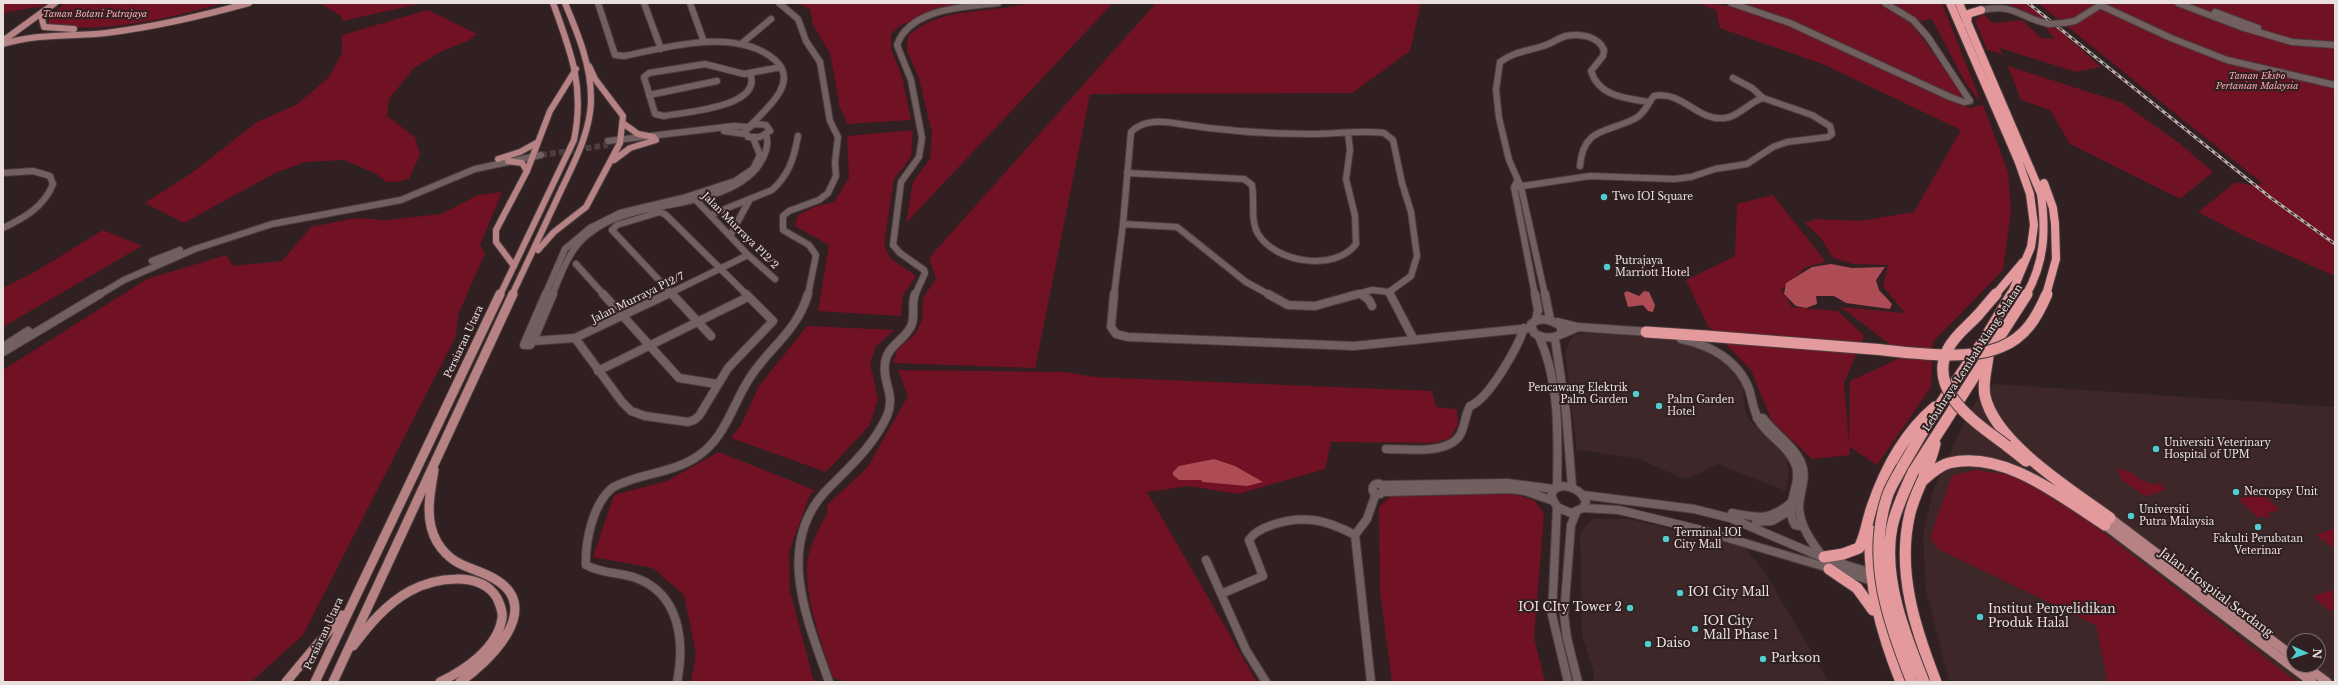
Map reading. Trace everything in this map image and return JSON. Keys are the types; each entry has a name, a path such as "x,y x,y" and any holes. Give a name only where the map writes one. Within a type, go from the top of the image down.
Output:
{"highway":[{"name":"Lebuhraya Lembah Klang Selatan","path":"1924,682 1896,599 1891,566 1891,535 1907,470 1940,403 1960,377 2016,286 2028,256 2034,225 2030,194 2012,147 1950,3"},
{"name":"Lebuhraya Lembah Klang Selatan","path":"1912,682 1897,646 1882,596 1878,563 1880,532 1887,497 1907,470 1936,438 2032,287 2043,256 2047,225 2041,194 2014,127 1967,23 1961,3"},
{"path":"1961,3 1967,8 1981,10"},
{"path":"1967,23 1969,19 1968,14 1981,10"},
{"path":"1646,332 1946,354 1992,350 2010,343 2031,328 2040,313 2055,272 2058,243 2048,194 2033,157 2014,127"},
{"path":"2028,256 1954,341 1946,354 1942,373 1944,384 1951,397 1960,408 2007,446 2108,521"},
{"path":"1988,354 1984,385 1985,398 1993,415 2007,434 2029,456 2108,521"},
{"path":"1824,557 1843,554 1859,548 1872,506 1887,471 1903,443 1925,415 1940,403"},
{"path":"1936,438 1934,452 1918,485 1905,537 1906,586 1927,660 1936,682"},
{"path":"1918,485 1934,471 1949,463 1963,461 1987,463 2026,477 2108,521"},
{"path":"1872,506 1870,576 1879,620 1901,682"},
{"path":"1829,569 1857,588 1879,620"}],"main road":[{"path":"3,41 55,3"},
{"path":"47,10 42,23 47,28 106,28 147,24 234,3"},
{"path":"3,44 35,36 102,33 144,28 202,16 249,3"},
{"name":"Persiaran Utara","path":"315,682 574,140 579,116 576,67 553,3"},
{"path":"528,262 545,240 586,207 612,161 621,141 624,124 621,110 595,79 565,3"},
{"path":"333,682 578,153 590,113 591,95 584,52"},
{"path":"514,266 496,242 494,237 496,230 537,154 538,142 550,111 570,82 576,67"},
{"path":"624,124 630,131 655,139"},
{"path":"612,161 630,148 655,139"},
{"path":"498,159 520,152 538,142"},
{"path":"508,161 522,163 527,171"},
{"path":"436,459 428,505 432,531 439,544 461,564 492,577 502,584 509,592 513,605 513,618 504,642 478,671 460,682"},
{"name":"Jalan Hospital Serdang","path":"2108,521 2286,651"},
{"name":"Jalan Hospital Serdang","path":"2108,521 2312,682"},
{"path":"342,663 373,620 400,597 431,583 458,580 480,584 489,590 501,607 501,618 497,631 484,651 469,665 451,677 440,682"},
{"path":"286,682 327,635 353,600"},
{"path":"2315,673 2327,682"}],"street":[{"path":"598,3 615,55 624,56 704,42 741,44 758,48 769,54 781,67 784,80 782,89 767,109 749,126 745,134"},
{"path":"644,3 661,49"},
{"path":"690,3 704,42"},
{"path":"677,682 681,659 680,629 668,602 660,590 635,578 600,573 586,565 585,555 601,501 608,490 683,464 708,448 718,437 729,420 746,383 794,326 805,304 816,255 809,245 786,234 783,230 782,221 783,216 789,211 818,200 828,193 836,176 835,162 838,136 830,121 820,62 806,41 798,19 779,3"},
{"path":"829,682 802,595 799,548 800,535 809,511 857,460 884,421 890,406 891,396 884,370 886,358 892,347 912,324 913,299 925,273 923,268 900,254 893,245 901,182 917,160 922,138 911,80 897,45 897,39 899,34 908,26 923,19 955,9 998,3"},
{"path":"1731,3 1790,23 1950,97 1964,102 1970,101 1928,37 1913,20 1885,3"},
{"path":"2178,3 2241,27 2292,42 2335,45"},
{"path":"2188,3 2286,36 2315,41 2335,40"},
{"path":"1981,10 1997,5 2005,6 2014,8 2034,20 2049,24 2075,21 2102,4 2171,38 2226,60 2335,85"},
{"path":"741,44 771,19"},
{"path":"755,33 758,48"},
{"path":"1561,334 1561,326 1553,321 1517,186 1496,99 1498,67 1506,57 1545,45 1565,36 1580,36 1593,39 1602,44 1604,50 1591,71 1596,86 1605,92 1649,102"},
{"path":"750,73 754,79 753,86 748,94 734,102 660,116 655,114 644,77 649,73 705,64 728,68 739,74 781,67"},
{"path":"1517,186 1590,176 1674,179 1691,177 1715,169 1747,164 1773,147 1787,142 1828,137 1832,134 1830,126 1819,118 1763,98 1752,88 1733,78"},
{"path":"649,95 717,81"},
{"path":"1580,166 1581,152 1595,134 1612,125 1636,118 1645,109 1649,102 1658,95 1673,96 1683,100 1699,113 1723,118 1739,114 1751,100 1763,98"},
{"path":"753,138 766,135 770,128 766,125 764,119 767,109"},
{"path":"1123,224 1177,227 1246,282 1288,305 1315,306 1360,292 1372,290 1389,292 1410,276 1417,256 1411,212 1402,183 1393,140 1388,135 1380,132 1289,133 1203,128 1154,121 1142,122 1134,127 1131,132 1123,224 1110,324 1114,333 1119,335 1354,346 1528,328 1539,337 1544,344 1549,370 1557,444 1556,488 1551,500"},
{"path":"655,139 734,126 766,125"},
{"path":"608,143 726,130 745,134 753,138 760,147 760,153 758,161 749,172 723,187 693,197"},
{"path":"1127,173 1244,179 1252,185 1254,216 1258,233 1264,241 1289,255 1308,260 1330,260 1346,255 1356,244 1355,216 1346,178 1350,150 1348,133"},
{"path":"693,197 728,190 753,174 764,161 768,140 766,135"},
{"path":"710,215 772,190 788,173 794,162 798,136"},
{"path":"3,347 122,276 192,245 272,220 396,197 476,164 498,159 537,154"},
{"path":"3,352 118,283 195,249 272,224 401,200 476,169 537,154"},
{"path":"3,173 39,172 50,176 53,184 48,196 42,203 24,217 3,228"},
{"path":"1386,449 1444,447 1456,440 1462,430 1465,413 1470,406 1477,404 1528,328 1536,320 1538,310 1517,186"},
{"name":"Jalan Murraya P12/2","path":"693,197 748,255 775,279"},
{"name":"Jalan Murraya P12/7","path":"693,197 621,216 606,223 577,243 572,249 533,341 575,338 672,294 748,255"},
{"path":"730,236 750,199"},
{"path":"575,338 598,371 631,411 645,416 688,422 699,416 728,368 771,325 773,321 663,212 638,218 614,227 614,233 711,336"},
{"path":"576,264 648,346 679,378 717,384"},
{"path":"1360,292 1369,300 1372,306"},
{"path":"1389,292 1414,340"},
{"path":"598,371 748,297"},
{"path":"1536,320 1553,321 1577,327 1631,330 1688,340 1724,356 1732,363 1744,379 1760,418 1793,450 1801,463 1799,507 1802,522 1811,540 1824,557"},
{"path":"1539,337 1555,338 1577,327"},
{"path":"1555,338 1566,412 1572,487"},
{"path":"1381,490 1507,483 1556,488 1572,487 1583,495 1632,504 1682,507 1769,523 1779,520 1791,506 1801,481"},
{"path":"1381,490 1511,489 1525,491 1551,500 1557,507 1566,512 1595,507 1641,514 1706,530 1829,569 1870,576 1906,586"},
{"path":"1371,682 1355,535 1367,519 1381,490"},
{"path":"1578,682 1567,638 1564,615 1571,525 1586,502 1583,495"},
{"path":"1791,506 1793,523 1800,526 1802,522"},
{"path":"1557,507 1552,615 1568,682"},
{"path":"1732,516 1870,576"},
{"path":"1221,594 1263,576 1249,540 1251,536 1266,527 1295,517 1308,517 1335,524 1355,535"},
{"path":"1206,560 1246,650 1266,682"}],"shaded area":[{"path":"1831,264 1852,268 1885,267 1876,280 1879,290 1892,304 1890,309 1846,303 1834,296 1816,296 1817,304 1806,308 1796,306 1784,294 1786,283 1812,267"},
{"path":"1627,291 1639,296 1644,291 1649,292 1655,305 1653,312 1648,311 1643,305 1628,307 1624,293"},
{"name":"Palm Garden Hotel","path":"1583,333 1620,334 1672,339 1705,348 1727,363 1742,384 1746,413 1750,421 1786,457 1789,474 1786,491 1718,464 1690,478 1679,477 1637,458 1577,450 1565,353 1571,339 1575,335"},
{"name":"Universiti Putra Malaysia","path":"1995,384 2335,407 2335,682 1949,682 1926,590 1923,538 1932,493 1962,427 1978,398"},
{"path":"1214,459 1235,466 1263,482 1247,486 1203,482 1201,480 1179,480 1173,475 1173,472 1179,466"},
{"name":"IOI City Mall","path":"1593,519 1629,519 1745,547 1767,576 1829,682 1594,682 1594,673 1582,635 1580,532"}],"green space":[{"path":"3,3 47,3 44,6 7,12 3,15"},
{"name":"Taman Botani Putrajaya","path":"64,3 223,3 160,19 115,26 70,27 49,25 49,19"},
{"path":"320,3 418,4 342,21 342,17"},
{"path":"798,3 955,3 954,6 901,25 891,34 891,49 902,76 911,120 846,124 846,119 840,108 830,53 813,25 810,9"},
{"path":"1028,3 1113,3 906,223 913,182 930,159 932,133 919,78 907,51 908,36 921,26 935,19 965,12 1013,7"},
{"path":"1156,3 1421,3 1410,51 1352,93 1090,94 1035,368 893,363 897,350 916,333 922,320 923,298 936,279 929,258"},
{"path":"1698,3 1708,3 1746,10 1774,19 1947,100 1971,108 1983,105 2008,172 2011,210 2003,270 1933,342 1931,387 1877,465 1850,447 1850,455 1812,459 1772,421 1751,370 1708,326 1686,280 1735,256 1737,204 1773,195 1826,262 1806,267 1781,290 1792,307 1838,311 1864,336 1844,383 1849,444 1850,381 1898,359 1887,342 1841,307 1905,313 1883,286 1888,265 1853,264 1833,258 1821,238 1805,223 1816,219 1859,221 1914,212 1961,130 1825,65 1720,28 1716,10"},
{"path":"1744,3 1878,3 1907,20 1921,36 1961,93 1961,98 1796,22"},
{"path":"1893,3 1942,3 1981,102 1965,82 1932,19 1920,21"},
{"path":"2027,3 2049,21 2038,18 2007,4"},
{"name":"Taman Ekspo Pertanian Malaysia","path":"2038,3 2335,3 2335,276 2246,237 2198,212 2236,182 2248,185 2263,184"},
{"path":"428,10 477,34 468,41 440,52 414,68 389,99 387,116 415,137 420,155 409,179 396,182 386,182 375,173 344,160 305,162 275,173 184,223 145,203 193,172 257,122 296,105 328,78 342,53 342,35"},
{"path":"1983,14 1993,23 2022,20 2041,38 2055,39 2044,26 2055,26 2101,67 2076,72 2000,48 2002,54 1987,50 1975,20"},
{"path":"2008,66 2123,103 2179,143 2213,172 2180,199 2070,144 2050,110 2021,100"},
{"path":"913,130 911,157 894,179 884,244 890,258 916,276 903,295 901,316 818,311 829,245 795,226 798,215 814,207 834,202 849,178 847,136"},
{"path":"502,192 480,245 485,253 458,315 456,336 303,635 251,682 3,682 3,370 147,279 226,255 233,266 282,261 311,227 355,218 387,220 441,214 478,195"},
{"path":"103,230 142,246 3,327 3,288 33,273"},
{"path":"807,326 895,330 876,346 870,364 878,399 869,426 826,472 731,438 741,425 759,386"},
{"path":"898,370 1065,372 1095,377 1432,391 1436,407 1457,409 1458,425 1450,438 1435,443 1331,442 1325,469 1238,494 1189,486 1147,492 1257,682 848,682 833,678 820,638 812,611 808,583 807,569 809,554 814,539 828,512 827,505 867,468 908,396"},
{"path":"719,452 814,490 809,497 789,552 790,591 814,682 691,682 696,654 684,595 653,568 593,557 614,495 667,481"},
{"path":"2117,467 2123,471 2128,470 2139,479 2155,485 2159,482 2166,490 2145,496 2122,480"},
{"path":"1975,470 2011,475 2041,491 2095,526 2297,682 2108,682 2096,625 1938,549 1930,537 1952,476"},
{"path":"2261,492 2280,510 2267,513 2271,517 2267,518 2259,516 2258,518 2238,499"},
{"path":"1510,493 1534,500 1544,514 1534,638 1545,682 1392,682 1380,592 1379,507 1391,496"},
{"path":"2335,528 2335,549 2316,535"},
{"path":"2333,590 2335,609 2329,611 2313,596"}],"tunnel":[{"path":"541,155 608,145"}],"railway":[{"path":"2028,3 2271,198 2335,244"}],"place":[{"name":"Two IOI Square","path":"1604,197"},
{"name":"Putrajaya Marriott Hotel","path":"1607,267"},
{"name":"Pencawang Elektrik Palm Garden","path":"1636,394"},
{"name":"Palm Garden Hotel","path":"1659,406"},
{"name":"Universiti Veterinary Hospital of UPM","path":"2156,449"},
{"name":"Necropsy Unit","path":"2236,492"},
{"name":"Universiti Putra Malaysia","path":"2131,516"},
{"name":"Fakulti Perubatan Veterinar","path":"2258,527"},
{"name":"Terminal IOI City Mall","path":"1666,539"},
{"name":"IOI City Mall","path":"1680,593"},
{"name":"IOI CIty Tower 2","path":"1630,608"},
{"name":"Institut Penyelidikan Produk Halal","path":"1980,617"},
{"name":"IOI City Mall Phase 1","path":"1695,629"},
{"name":"Daiso","path":"1648,644"},
{"name":"Parkson","path":"1763,659"}]}
